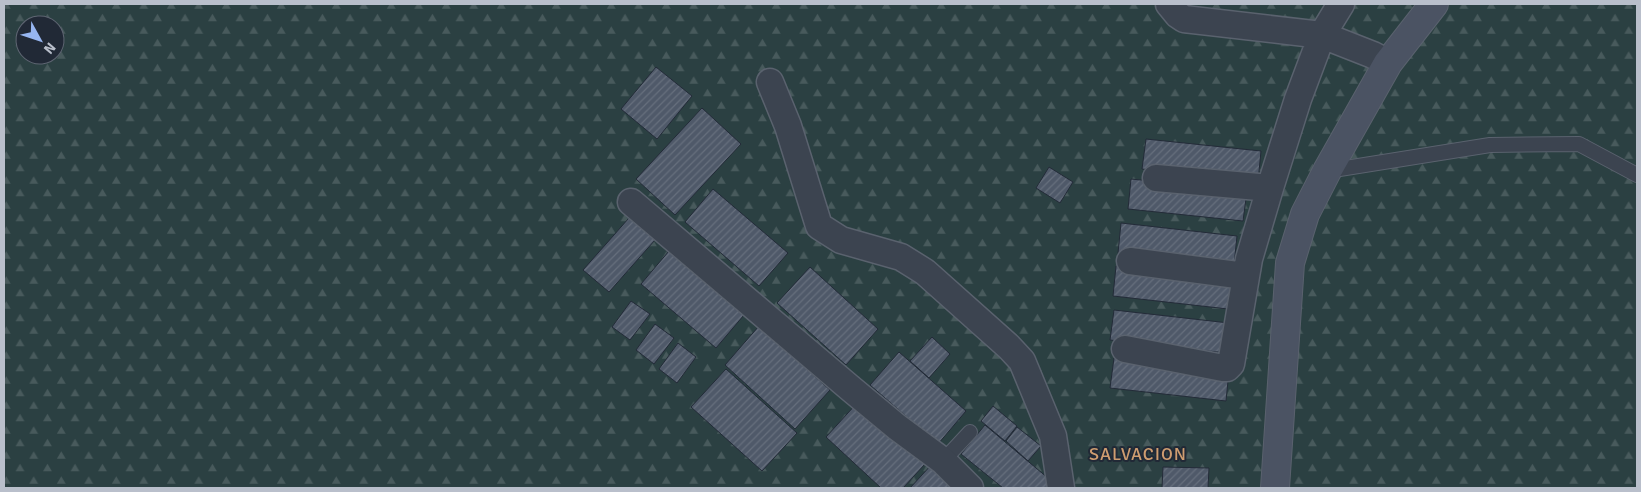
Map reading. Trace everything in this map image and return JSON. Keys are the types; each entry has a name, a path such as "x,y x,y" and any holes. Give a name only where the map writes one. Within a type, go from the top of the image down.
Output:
{"main road":[{"path":"1275,488 1290,262 1305,214 1388,63 1431,5"}],"street":[{"path":"1170,4 1178,15 1184,18 1322,35 1373,55 1388,63"},
{"path":"1125,349 1227,368 1231,364 1249,259 1270,188 1298,99 1322,35 1341,4"},
{"path":"770,82 788,126 819,226 841,240 901,257 925,272 1022,361 1053,436 1061,488"},
{"path":"1156,178 1270,188"},
{"path":"631,202 850,388 897,427 943,461 970,488"},
{"path":"1130,261 1246,276"}],"lane":[{"path":"1327,171 1490,144 1579,144 1637,175"},
{"path":"943,461 970,432"}],"green space":[{"path":"4,4 1637,4 1637,488 4,488"}],"building":[{"path":"656,67 692,96 657,139 621,109"},
{"path":"702,108 741,144 675,215 636,179"},
{"path":"1146,139 1261,151 1258,182 1142,169"},
{"path":"1049,167 1073,182 1060,203 1036,188"},
{"path":"1131,179 1247,191 1243,221 1128,209"},
{"path":"713,189 788,253 759,286 685,222"},
{"path":"629,218 655,240 609,292 583,270"},
{"path":"1121,223 1237,236 1234,265 1118,253"},
{"path":"669,251 744,315 716,348 641,284"},
{"path":"1116,266 1232,279 1228,309 1113,296"},
{"path":"810,267 878,329 846,365 777,303"},
{"path":"631,301 650,314 630,340 612,327"},
{"path":"1114,310 1229,323 1226,353 1110,340"},
{"path":"655,324 674,338 654,364 636,350"},
{"path":"759,326 830,390 795,429 725,365"},
{"path":"932,337 950,354 929,378 910,361"},
{"path":"678,343 696,357 677,383 659,369"},
{"path":"899,352 966,411 938,444 870,385"},
{"path":"1114,358 1229,371 1226,401 1110,388"},
{"path":"726,369 797,433 762,471 691,407"},
{"path":"858,402 925,464 903,488 881,488 826,437"},
{"path":"993,406 1017,426 1005,441 981,421"},
{"path":"985,425 1055,484 1051,488 1003,488 961,454"},
{"path":"1017,427 1041,446 1028,461 1006,441"},
{"path":"933,463 961,488 910,488"},
{"path":"1163,467 1209,468 1208,488 1162,488"}],"district":[{"name":"SALVACION","path":"1138,454"}]}
